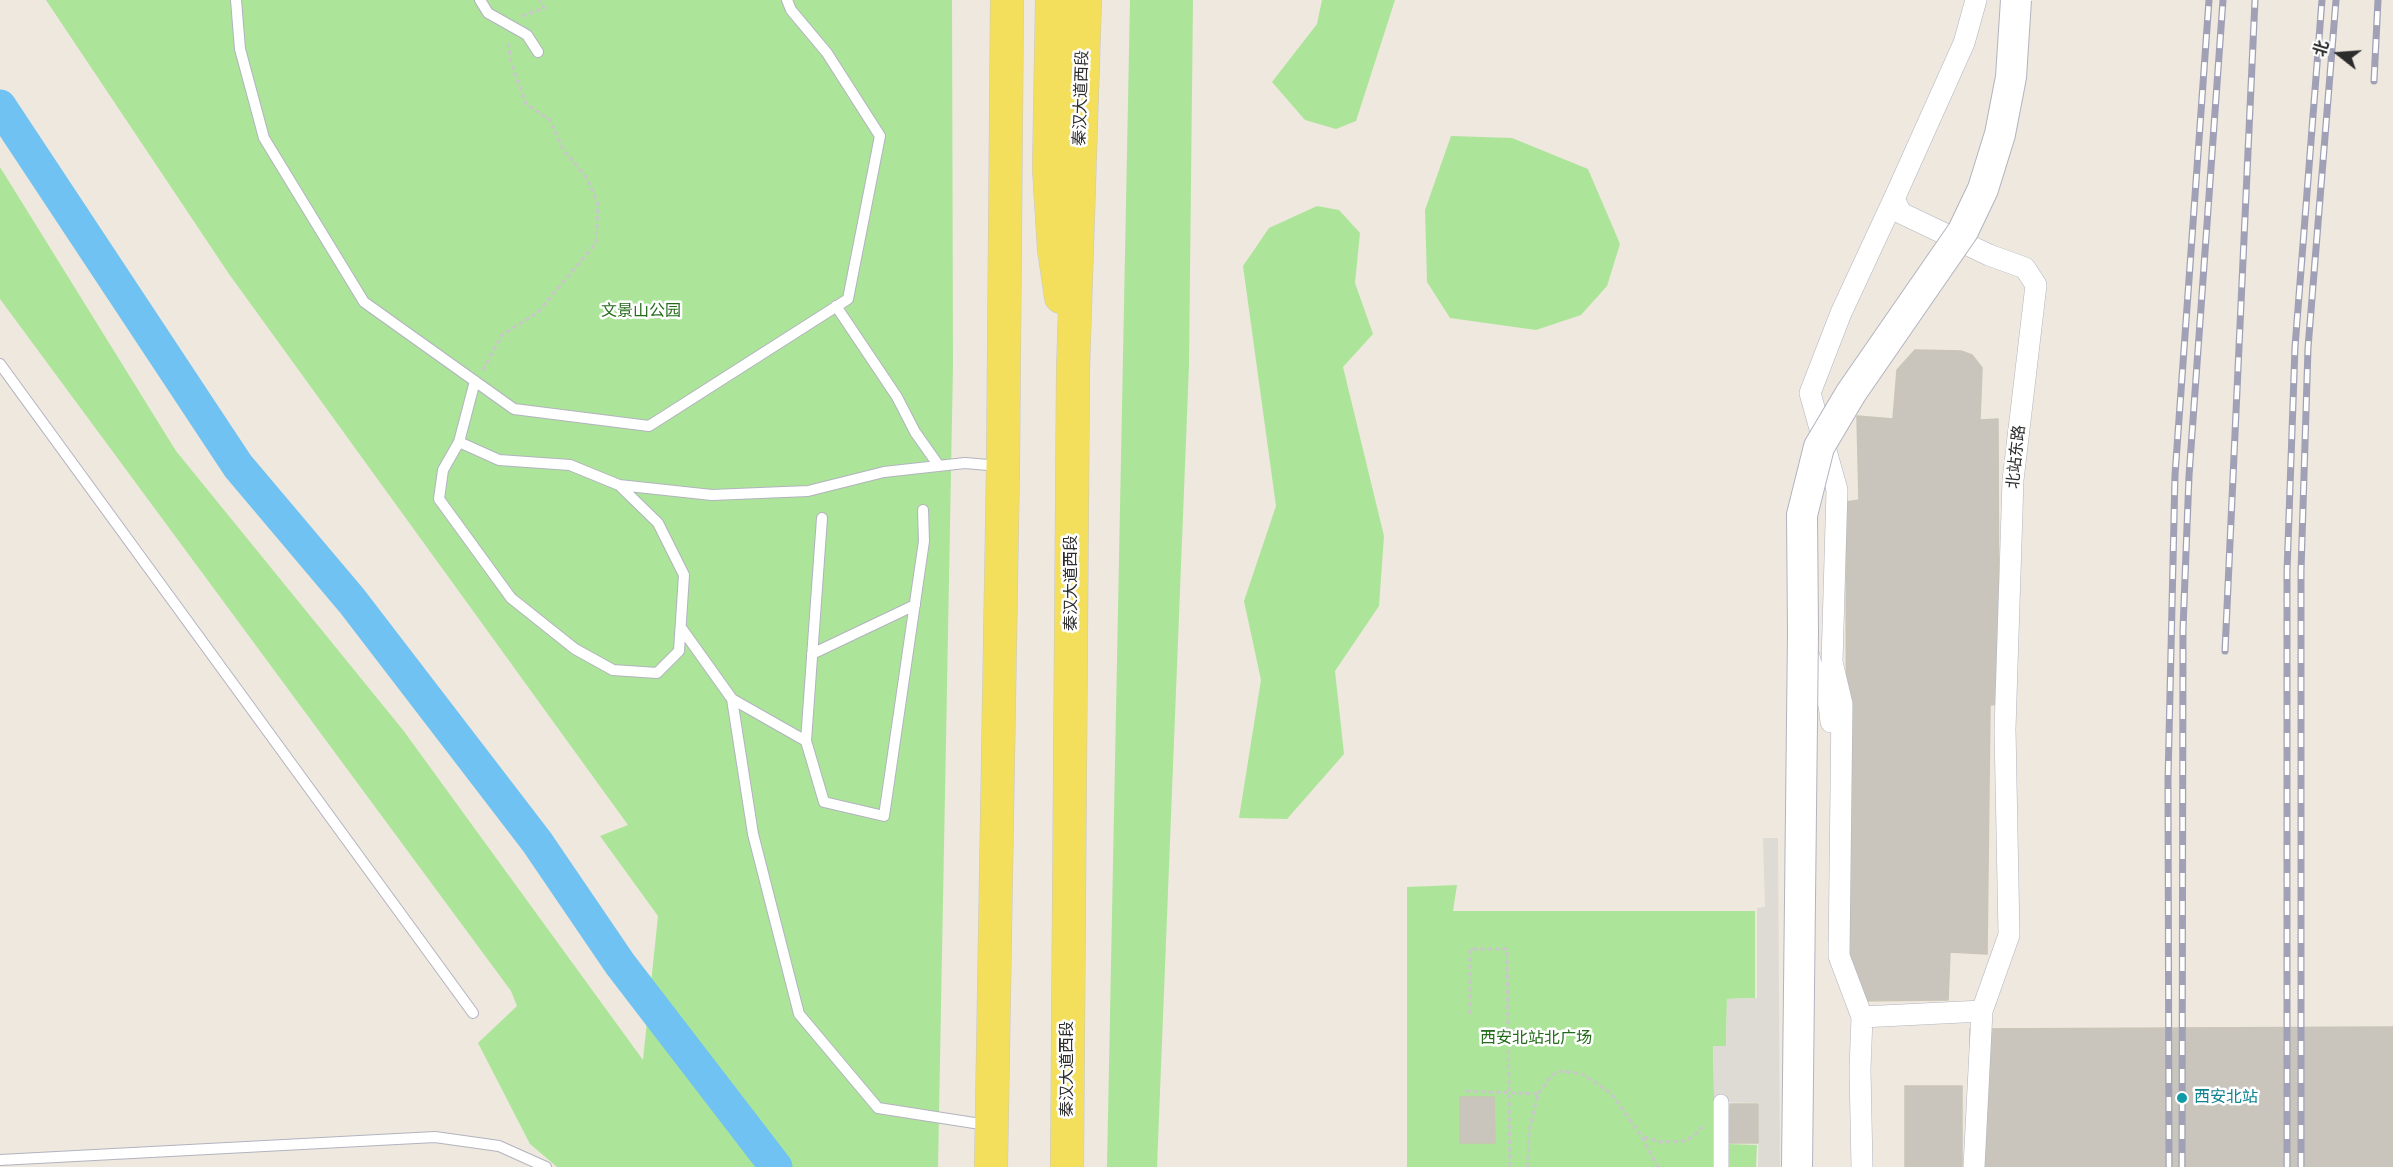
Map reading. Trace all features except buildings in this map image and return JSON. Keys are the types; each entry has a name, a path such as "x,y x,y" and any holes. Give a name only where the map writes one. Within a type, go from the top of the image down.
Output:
{"main road":[{"path":"991,1167 1003,466 1007,0"},
{"path":"1052,0 1049,169 1053,238 1073,370"},
{"name":"秦汉大道西段","path":"1067,1167 1073,370 1085,0"},
{"path":"1797,1167 1803,632 1802,515 1819,447 1851,393 1963,231 1983,189 2000,134 2011,77 2016,0"}],"street":[{"path":"1839,956 1842,704 1832,662 1837,490 1810,393 1841,313 1964,43 1976,0"},
{"name":"北站东路","path":"1894,199 1901,213 1989,255 2025,268 2036,285 2013,480 2005,729 2009,935 1982,1011 1974,1167"},
{"path":"1803,632 1814,676 1829,704 1835,760 1839,956 1862,1017 1860,1069 1862,1167"},
{"path":"1862,1017 1982,1011"},
{"path":"1721,1102 1721,1167"}],"lane":[{"path":"236,0 240,49 264,138 364,302 514,409 649,426 848,299 880,136 827,53 791,9 787,0"},
{"path":"480,0 488,13 527,35 538,52"},
{"path":"836,306 897,397 915,432 939,466"},
{"path":"0,364 473,1013"},
{"path":"475,381 459,442 443,470 439,499 511,598 575,649 613,670 657,673 679,651 684,575 658,523 620,485"},
{"path":"459,442 499,460 570,465 620,485 712,495 808,491 884,472 965,463 1003,466"},
{"path":"822,519 806,741 824,802 884,816 924,541 923,510"},
{"path":"812,654 915,605"},
{"path":"682,629 732,699 806,741"},
{"path":"732,699 753,834 800,1014 878,1108 991,1125"},
{"path":"0,1160 435,1137 499,1146 546,1167"}],"path":[{"path":"475,381 502,335 538,312 596,243 598,204 587,178 564,151 550,120 526,104 511,63 505,23 544,8 540,0"},
{"path":"1470,1014 1470,949 1507,949 1510,1167"},
{"path":"1528,1167 1529,1132 1538,1095 1552,1075 1562,1071 1582,1074 1611,1093 1642,1137 1658,1167"},
{"path":"1466,1091 1499,1091 1510,1094 1538,1095"},
{"path":"1642,1137 1660,1142 1684,1141 1694,1136 1708,1117"}],"green space":[{"name":"文景山公园","path":"46,0 952,0 953,365 938,1167 557,1167 530,1144 478,1043 517,1006 511,991 0,299 0,167 176,451 403,730 643,1060 658,916 600,836 628,825 229,274"},
{"path":"1130,0 1193,0 1189,365 1157,1167 1107,1167"},
{"path":"1322,0 1395,0 1356,121 1336,129 1305,120 1272,82 1317,24"},
{"path":"1451,136 1512,138 1588,169 1620,244 1607,286 1581,315 1536,330 1450,318 1427,282 1425,210"},
{"path":"1317,206 1339,210 1360,233 1355,283 1373,334 1343,367 1384,536 1379,606 1335,671 1344,754 1287,819 1239,818 1261,680 1244,601 1276,506 1243,266 1269,228"},
{"name":"西安北站北广场","path":"1457,885 1453,911 1755,911 1755,998 1727,999 1726,1046 1713,1046 1714,1089 1728,1105 1726,1144 1757,1145 1756,1167 1407,1167 1407,887"}],"shaded area":[{"path":"1763,838 1778,838 1780,1167 1758,1167 1759,1103 1714,1102 1713,1046 1726,1046 1727,999 1757,998 1757,908 1765,907"}],"waterway":[{"path":"0,106 238,466 352,601 537,842 620,964 776,1167"}],"railway":[{"path":"2169,1167 2168,780 2175,475 2209,0"},
{"path":"2182,1167 2183,629 2189,476 2223,0"},
{"path":"2225,651 2255,0"},
{"path":"2287,1167 2287,572 2295,347 2322,0"},
{"path":"2301,1167 2301,571 2308,348 2336,0"},
{"path":"2374,81 2378,0"}],"place":[{"name":"西安北站","path":"2182,1098"}]}
